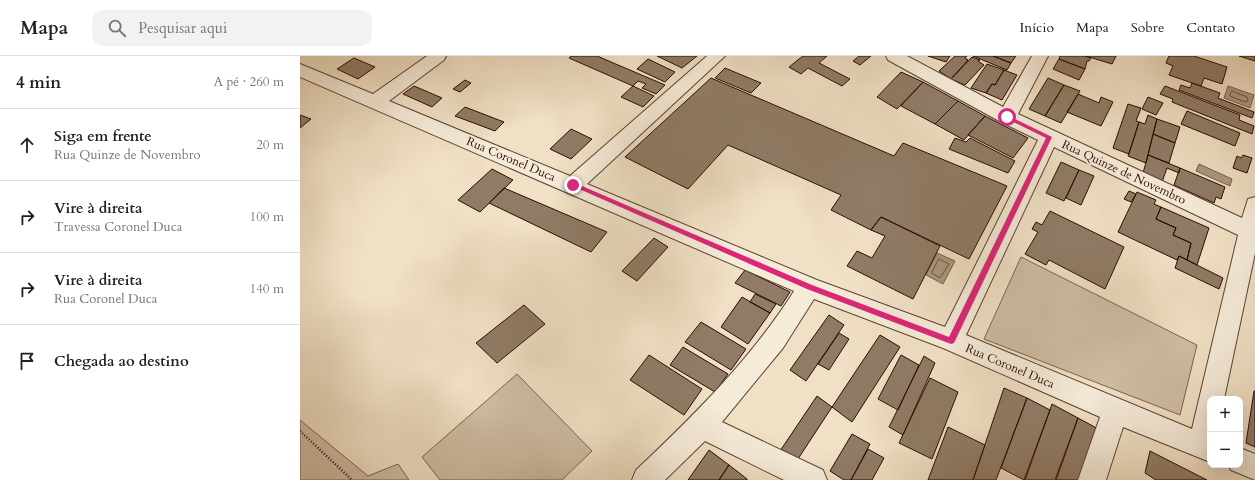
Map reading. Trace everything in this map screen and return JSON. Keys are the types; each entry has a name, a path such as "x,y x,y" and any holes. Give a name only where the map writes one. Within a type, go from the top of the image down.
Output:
{"street":[{"path":"376,101 438,56"},
{"path":"573,185 717,56"},
{"name":"Rua Quinze de Novembro","path":"894,56 1007,117 1249,231"},
{"path":"1007,117 1040,56"},
{"name":"Rua Coronel Duca","path":"300,70 376,101 810,287 951,340 1114,411 1206,447"},
{"path":"951,340 1049,137"},
{"path":"1212,396 1255,204"},
{"path":"646,480 703,426 742,382 793,316 810,287"},
{"path":"1092,480 1114,411"},
{"path":"703,426 813,480"},
{"path":"1206,447 1207,432"},
{"path":"1243,462 1255,468"}],"path":[{"path":"300,431 352,480"}],"shaded area":[{"path":"1021,257 1197,345 1180,415 984,339"},
{"path":"517,374 592,451 562,480 440,480 422,457"},
{"path":"300,420 368,476 398,464 409,480 300,480"}],"water":[{"path":"1228,86 1254,95 1250,108 1224,98"},
{"path":"1199,164 1232,179 1230,186 1196,171"},
{"path":"937,253 955,261 943,284 926,275"}],"building":[{"path":"571,56 597,56 665,85 656,94 642,88 646,84 638,81 633,86 569,58"},
{"path":"657,56 697,56 682,68"},
{"path":"803,56 827,56 819,63 850,79 842,86 808,68 801,74 789,67"},
{"path":"859,56 871,56 860,65 853,61"},
{"path":"928,56 950,56 946,62"},
{"path":"955,56 967,56 965,58 968,60 951,79 939,71"},
{"path":"973,56 993,56 1011,63 1007,70"},
{"path":"993,56 1016,56 1011,63"},
{"path":"1060,56 1084,56 1091,58 1087,61 1085,69 1059,59"},
{"path":"1086,56 1116,56 1112,64"},
{"path":"1169,56 1194,56 1227,67 1222,84 1204,78 1201,86 1169,75 1173,66 1166,63"},
{"path":"1239,56 1255,56 1255,61"},
{"path":"972,57 980,60 978,61 984,65 965,85 951,79"},
{"path":"354,58 375,67 358,79 337,69"},
{"path":"648,59 675,72 665,82 637,69"},
{"path":"1059,59 1085,69 1079,80 1053,69"},
{"path":"987,64 1004,70 995,85 992,84 986,93 971,88"},
{"path":"725,68 761,83 751,93 715,78"},
{"path":"1004,70 1017,75 1002,100 986,93 992,84 995,85"},
{"path":"901,72 923,82 897,109 877,97"},
{"path":"711,78 894,156 903,143 1007,186 969,259 881,217 871,230 831,210 841,195 728,145 688,189 625,157"},
{"path":"1048,78 1064,85 1045,116 1029,109"},
{"path":"465,80 471,83 460,92 453,89"},
{"path":"923,82 958,101 935,124 901,106"},
{"path":"1192,83 1220,93 1218,98 1254,112 1252,118 1179,90 1181,85 1190,88"},
{"path":"1064,85 1080,91 1061,123 1045,116"},
{"path":"414,86 442,98 432,107 403,94"},
{"path":"633,86 654,96 643,107 621,97"},
{"path":"1165,86 1240,115 1239,120 1254,126 1252,134 1172,102 1173,99 1160,94"},
{"path":"1078,94 1099,103 1101,97 1113,102 1101,126 1067,112"},
{"path":"1148,97 1163,103 1156,115 1142,109"},
{"path":"958,101 985,116 964,140 935,124"},
{"path":"1128,104 1141,108 1136,121 1139,122 1129,154 1113,148"},
{"path":"465,107 504,122 495,131 455,116"},
{"path":"1187,111 1240,133 1235,146 1181,124"},
{"path":"300,115 311,119 300,128"},
{"path":"1148,115 1157,119 1146,163 1128,156 1139,122 1145,124"},
{"path":"985,116 1028,138 1013,158 968,135"},
{"path":"1157,119 1180,127 1175,143 1153,134"},
{"path":"571,129 592,139 571,159 550,149"},
{"path":"1153,134 1175,143 1169,163 1148,155"},
{"path":"955,138 966,142 970,138 1015,161 1008,173 949,149"},
{"path":"1148,155 1180,168 1179,173 1167,168 1162,182 1143,173"},
{"path":"1243,155 1252,158 1247,173 1233,168 1237,156 1241,158"},
{"path":"1061,162 1079,170 1064,201 1046,193"},
{"path":"1180,168 1225,187 1221,199 1216,197 1214,203 1174,185"},
{"path":"492,169 513,180 480,212 458,200"},
{"path":"1079,170 1094,176 1081,205 1066,198"},
{"path":"504,188 607,232 591,252 489,203"},
{"path":"1129,191 1136,194 1131,202 1124,199"},
{"path":"1137,192 1156,200 1154,204 1161,207 1156,219 1176,228 1173,235 1191,243 1187,260 1179,256 1177,260 1118,232"},
{"path":"1161,207 1209,228 1197,265 1187,260 1191,243 1173,235 1176,228 1156,219"},
{"path":"1050,211 1124,247 1105,289 1049,260 1046,265 1025,254 1038,232 1032,229 1036,222 1042,225"},
{"path":"881,217 940,246 913,299 847,266 857,251 872,258 885,236 871,230"},
{"path":"654,238 668,247 637,281 622,271"},
{"path":"1179,256 1223,278 1219,289 1175,268"},
{"path":"745,270 790,292 781,306 735,283"},
{"path":"755,294 776,304 770,313 750,302"},
{"path":"742,297 770,313 748,344 721,327"},
{"path":"524,305 545,324 497,363 476,343"},
{"path":"829,315 844,325 806,381 790,370"},
{"path":"701,322 746,349 731,370 685,342"},
{"path":"839,333 849,339 829,370 818,364"},
{"path":"880,335 900,347 852,422 832,407"},
{"path":"683,347 728,374 715,392 670,365"},
{"path":"649,355 702,389 684,415 630,380"},
{"path":"901,355 919,365 898,410 878,399"},
{"path":"924,356 935,363 903,435 889,427"},
{"path":"930,378 958,392 932,459 899,443"},
{"path":"1004,388 1027,398 996,480 973,480"},
{"path":"1255,391 1255,447 1246,443"},
{"path":"817,396 832,407 796,462 780,451"},
{"path":"1027,398 1050,410 1024,480 1001,468"},
{"path":"1052,404 1078,418 1055,480 1025,480"},
{"path":"1078,418 1102,431 1085,480 1056,480"},
{"path":"948,427 985,445 973,480 928,480"},
{"path":"852,434 870,444 851,480 844,480 830,471"},
{"path":"868,449 884,458 872,480 851,480"},
{"path":"709,450 729,465 719,480 688,480"},
{"path":"1150,451 1207,480 1156,480 1145,473"},
{"path":"729,465 747,479 747,480 719,480"}],"route":[{"path":"573,185 810,287 951,340 1049,137 1007,117"}]}
